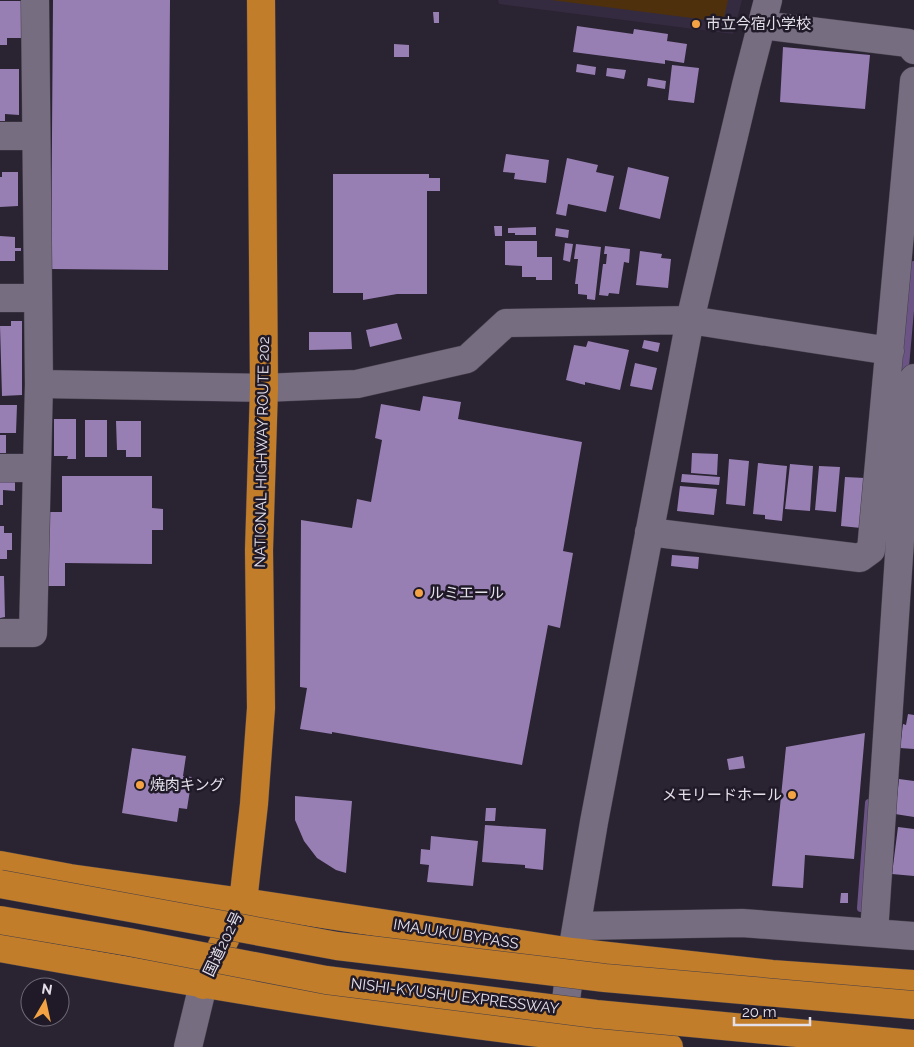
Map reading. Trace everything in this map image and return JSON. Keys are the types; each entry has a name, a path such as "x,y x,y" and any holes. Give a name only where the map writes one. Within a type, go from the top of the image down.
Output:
{"highway":[{"name":"NATIONAL HIGHWAY ROUTE 202","path":"243,902 254,804 261,708 259,550 264,388 261,0"},
{"name":"IMAJUKU BYPASS","path":"0,866 70,878 243,902 575,939 772,974 914,984"},
{"path":"0,884 337,946 605,978 914,1005"},
{"name":"国道202号","path":"203,985 243,902"},
{"name":"NISHI-KYUSHU EXPRESSWAY","path":"0,920 128,942 326,980 596,1014 914,1044"},
{"path":"0,948 203,985 561,1042 669,1047"},
{"path":"822,978 914,977"}],"street":[{"path":"0,633 33,633 39,384 35,0"},
{"path":"561,1042 594,822 690,320 746,84 765,13 908,43 914,50"},
{"path":"649,532 860,558 871,550 914,81"},
{"path":"0,136 36,136"},
{"path":"0,298 38,298"},
{"path":"39,384 264,388 357,384 467,359 506,323 690,320 890,351"},
{"path":"874,933 902,510 914,378"},
{"path":"0,468 37,468"},
{"path":"575,939 742,923 914,936"},
{"path":"188,1047 203,985"}],"shaded area":[{"name":"市立今宿小学校","path":"498,0 742,0 733,34 499,4"},
{"path":"551,0 728,0 723,22"}],"building":[{"path":"53,0 170,0 168,270 51,269"},
{"path":"0,1 21,1 21,38 7,38 7,45 0,45"},
{"path":"433,12 439,12 439,23 434,23"},
{"path":"577,26 633,34 634,29 668,34 667,41 687,44 684,63 665,60 665,64 573,52"},
{"path":"394,44 409,45 409,57 394,57"},
{"path":"783,47 870,55 865,109 780,102"},
{"path":"577,64 596,67 595,75 576,72"},
{"path":"672,65 699,68 694,103 668,100"},
{"path":"607,68 626,70 624,79 606,76"},
{"path":"0,69 19,69 19,115 5,114 5,121 0,121"},
{"path":"648,78 666,81 665,89 647,86"},
{"path":"506,154 549,160 546,183 514,179 515,173 503,172"},
{"path":"567,158 598,165 596,172 614,176 606,212 568,204 566,216 556,214"},
{"path":"628,167 669,177 660,219 619,209"},
{"path":"2,172 18,172 18,206 0,207 0,177 2,177"},
{"path":"333,174 429,174 429,178 440,178 440,191 427,191 427,294 397,294 363,300 363,293 333,293"},
{"path":"494,226 502,226 502,236 495,236"},
{"path":"536,227 536,235 508,233 508,228"},
{"path":"556,228 569,230 568,238 555,236"},
{"path":"0,236 15,237 15,248 21,248 21,251 15,251 15,261 0,261"},
{"path":"505,241 537,241 537,257 552,257 552,280 536,280 536,277 522,277 522,266 505,265"},
{"path":"565,243 573,244 570,262 563,260"},
{"path":"576,244 601,247 595,300 587,299 587,295 578,294 578,284 575,284 578,259 574,259"},
{"path":"605,246 630,249 629,263 624,262 619,294 609,293 608,296 599,295 603,264 606,264 607,254 604,254"},
{"path":"640,251 662,254 661,258 671,259 668,288 636,285"},
{"path":"11,321 22,321 22,395 2,396 0,326 11,326"},
{"path":"397,323 402,339 370,347 366,330"},
{"path":"309,332 351,332 352,349 309,350"},
{"path":"644,340 660,343 658,352 642,348"},
{"path":"588,341 629,350 620,390 566,380 574,345 586,347"},
{"path":"635,363 657,368 652,390 630,386"},
{"path":"423,396 461,402 458,419 582,442 563,551 573,553 560,628 548,625 522,765 332,732 332,734 300,729 307,688 300,687 301,520 352,528 357,499 371,502 382,440 375,438 381,404 420,411"},
{"path":"0,405 17,405 16,433 0,433"},
{"path":"54,419 76,419 76,459 67,459 68,456 54,456"},
{"path":"85,420 107,420 107,457 85,457"},
{"path":"116,421 141,421 141,457 126,457 126,450 117,450"},
{"path":"0,435 6,435 6,453 0,453"},
{"path":"692,453 718,454 717,475 691,473"},
{"path":"729,459 749,461 745,506 726,504"},
{"path":"758,463 787,466 782,521 765,519 765,515 753,514"},
{"path":"790,464 813,466 810,511 785,509"},
{"path":"819,466 840,467 836,512 815,510"},
{"path":"0,474 15,475 15,491 3,490 3,505 0,505"},
{"path":"682,474 720,477 719,485 681,482"},
{"path":"62,476 152,476 152,508 163,509 163,530 152,530 152,564 65,563 65,586 48,586 48,512 62,512"},
{"path":"845,477 865,478 861,528 841,526"},
{"path":"680,486 717,489 714,515 677,511"},
{"path":"0,526 4,526 4,533 12,533 12,550 7,550 7,559 0,559"},
{"path":"672,555 699,557 698,569 671,566"},
{"path":"0,576 4,576 5,617 0,618"},
{"path":"908,714 914,715 914,749 900,748 903,724 906,725"},
{"path":"865,733 854,859 805,855 803,888 772,886 786,747"},
{"path":"132,748 186,756 183,776 192,777 187,809 179,808 177,822 122,813"},
{"path":"743,756 745,768 729,770 727,759"},
{"path":"899,779 914,781 914,817 895,814"},
{"path":"295,796 352,801 346,873 336,870 317,858 304,841 295,820"},
{"path":"486,808 496,808 495,821 485,821"},
{"path":"485,825 546,829 543,870 525,868 525,865 482,862"},
{"path":"898,827 914,829 914,876 892,874"},
{"path":"431,836 478,841 473,886 427,882 429,865 420,864 421,849 430,850"},
{"path":"841,893 848,893 848,903 840,903"}],"waterway":[{"path":"904,378 914,265"},
{"path":"861,908 869,803"}],"place":[{"name":"市立今宿小学校","path":"696,24"},
{"name":"ルミエール","path":"419,593"},
{"name":"焼肉キング","path":"140,785"},
{"name":"メモリードホール","path":"792,795"}]}
